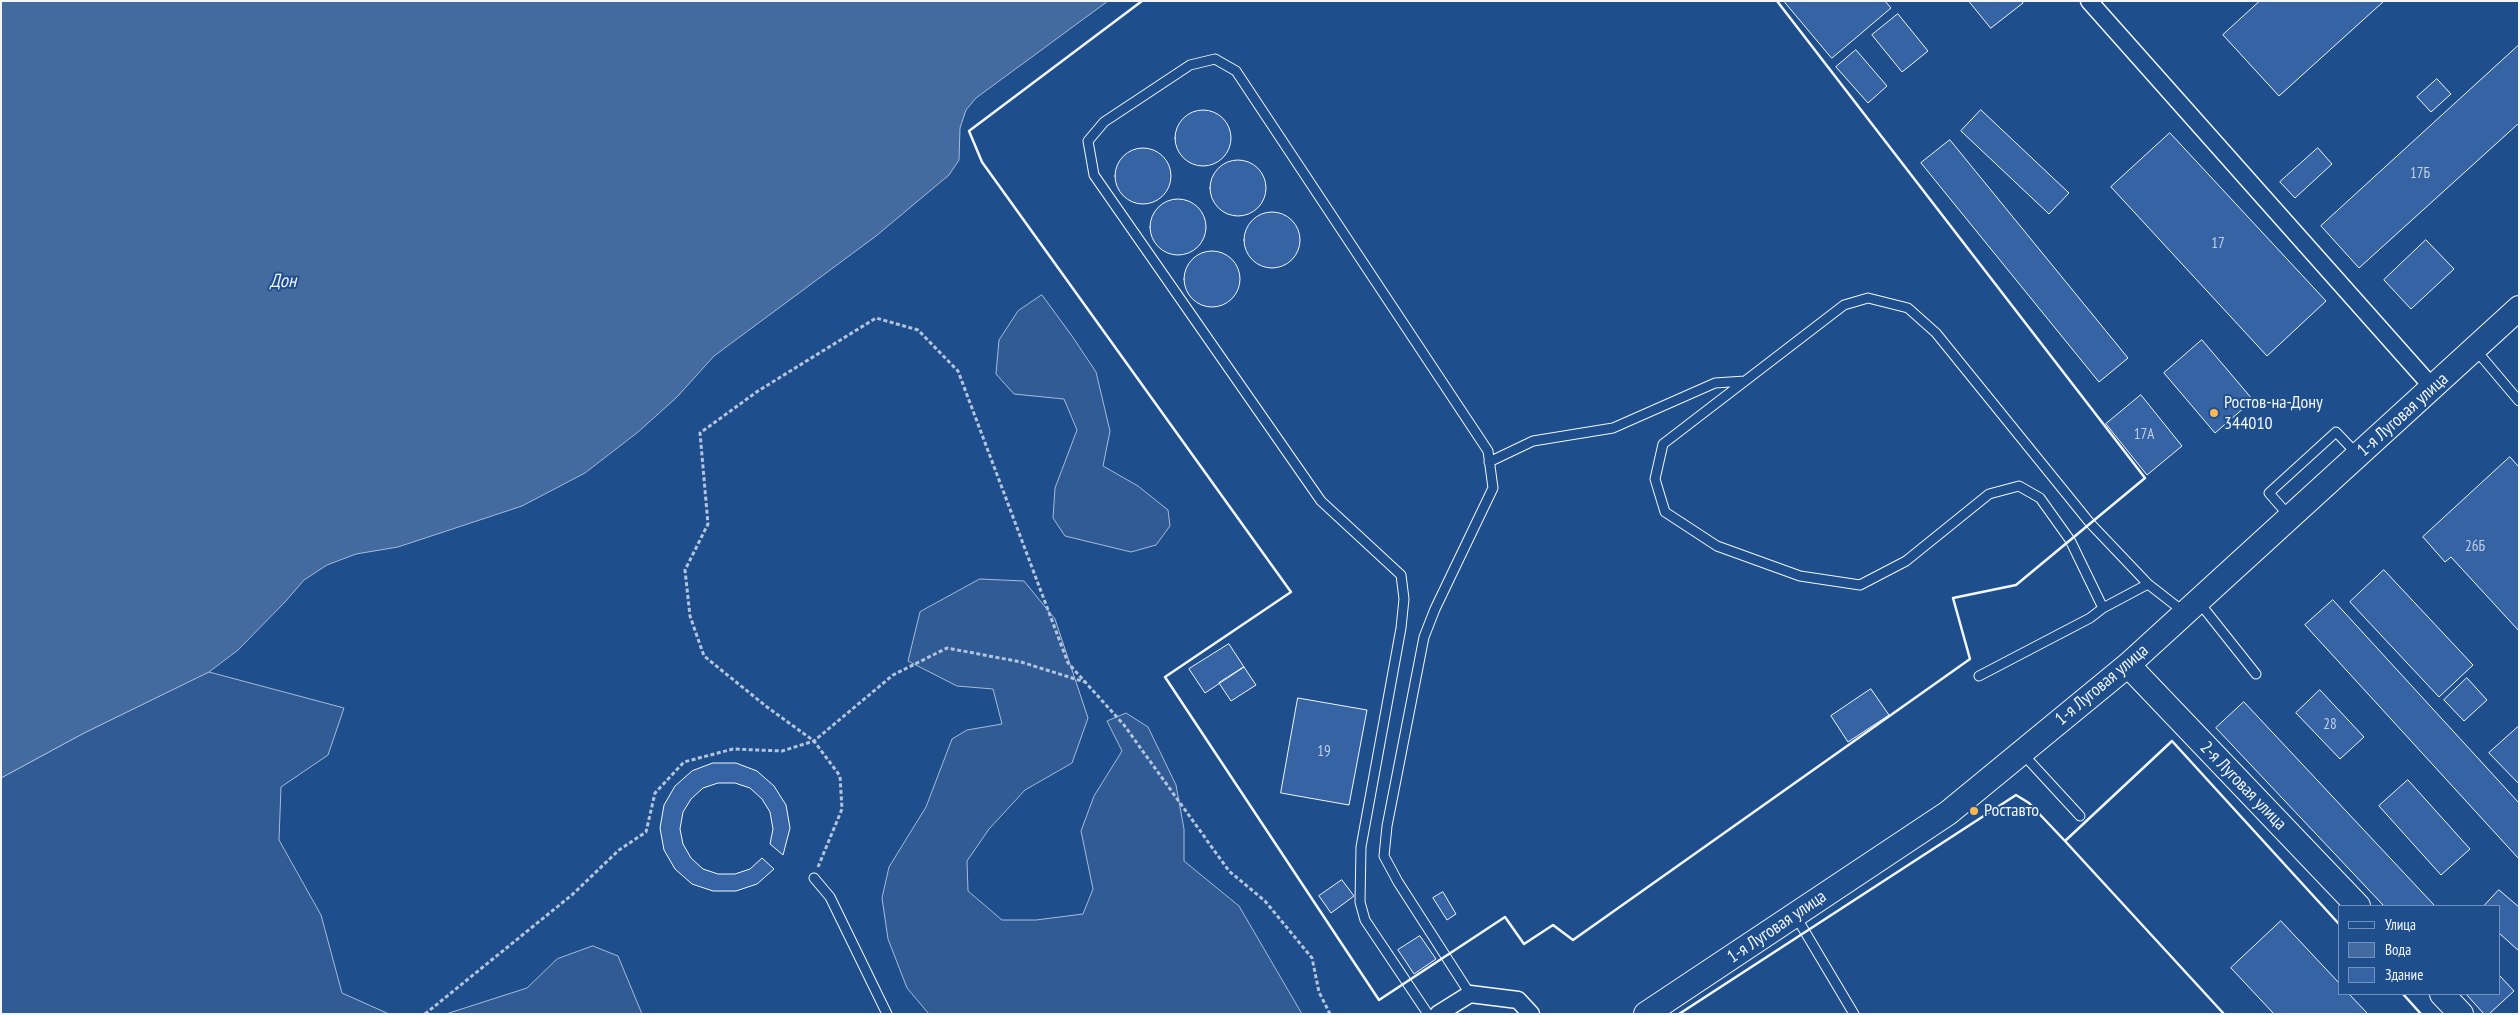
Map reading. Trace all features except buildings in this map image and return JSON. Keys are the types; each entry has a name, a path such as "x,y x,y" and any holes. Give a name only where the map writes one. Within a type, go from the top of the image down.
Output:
{"main road":[{"name":"1-я Луговая улица","path":"1646,1014 1948,813 2128,665 2519,308"},
{"name":"2-я Луговая улица","path":"2128,665 2357,905"},
{"path":"2443,995 2461,1014"}],"street":[{"path":"2089,1 2433,388"},
{"path":"1438,1014 1470,994 1518,1000 1530,1014"}],"lane":[{"path":"1428,1014 1365,920 1360,902 1361,847 1401,628 1404,599 1401,574 1321,501 1094,175 1088,141 1104,122 1190,65 1215,59 1236,71 1488,451 1493,488 1435,609 1424,637 1387,826 1384,856 1398,882 1470,994"},
{"path":"2103,608 2070,540 2040,498 2019,486 1989,494 1906,561 1860,585 1800,576 1717,546 1665,512 1655,479 1663,444 1844,305 1868,298 1908,308 1936,333 2090,523 2148,584 2192,607 2256,674"},
{"path":"2475,348 2519,401"},
{"path":"1489,462 1533,441 1613,428 1715,383 1745,381"},
{"path":"2290,517 2269,493 2336,432 2358,456"},
{"path":"1979,676 2090,618 2103,608 2148,584"},
{"path":"2022,752 2080,816"},
{"path":"814,878 830,897 887,1014"},
{"path":"1794,915 1854,1014"}],"path":[{"path":"814,878 842,809 840,776 814,741 767,707 704,656 690,616 685,570 708,524 700,433 758,391 876,318 918,330 958,371 1068,663 1124,725 1229,871 1266,901 1312,958 1319,992 1330,1014"},
{"path":"425,1014 573,894 619,850 646,832 654,793 684,762 733,749 782,751 814,741 893,675 946,648 1021,662 1085,682"}],"shaded area":[{"path":"1042,295 1096,372 1110,431 1103,466 1138,486 1168,510 1170,526 1156,545 1131,552 1065,536 1053,518 1055,488 1077,430 1064,399 1014,394 996,374 999,340 1018,311"},
{"path":"980,579 1024,581 1055,619 1088,718 1072,763 1025,790 989,829 967,861 968,891 1002,920 1036,920 1083,914 1093,889 1081,831 1094,796 1122,751 1107,721 1126,713 1148,727 1176,785 1184,829 1184,861 1239,906 1302,1014 929,1014 907,988 888,939 882,898 889,867 926,807 952,739 967,730 1002,724 993,689 957,686 908,661 920,612"},
{"path":"209,672 344,708 328,755 281,787 279,840 321,915 342,993 389,1014 1,1014 1,778 84,733"},
{"path":"593,946 618,956 642,1014 446,1014 527,988 557,959"}],"water":[{"name":"Дон","path":"1,1 1108,1 976,98 966,110 960,128 959,160 949,175 876,236 714,356 677,397 638,432 585,473 522,506 398,547 356,554 327,565 304,580 238,650 209,672 84,733 1,778"}],"wall":[{"path":"1142,1 969,131 982,162 1291,592 1165,677 1379,1000 1505,917 1524,944 1553,925 1573,940 1970,659 1953,598 2016,585 2145,478 1777,1"},
{"path":"2224,1014 2065,841 2172,741 2338,923"},
{"path":"1679,1014 2016,795 2029,803 2065,841"},
{"path":"2404,995 2421,1014"}],"place":[{"name":"Ростов-на-Дону 344010","path":"2214,413"},
{"name":"Роставто","path":"1974,811"}]}
